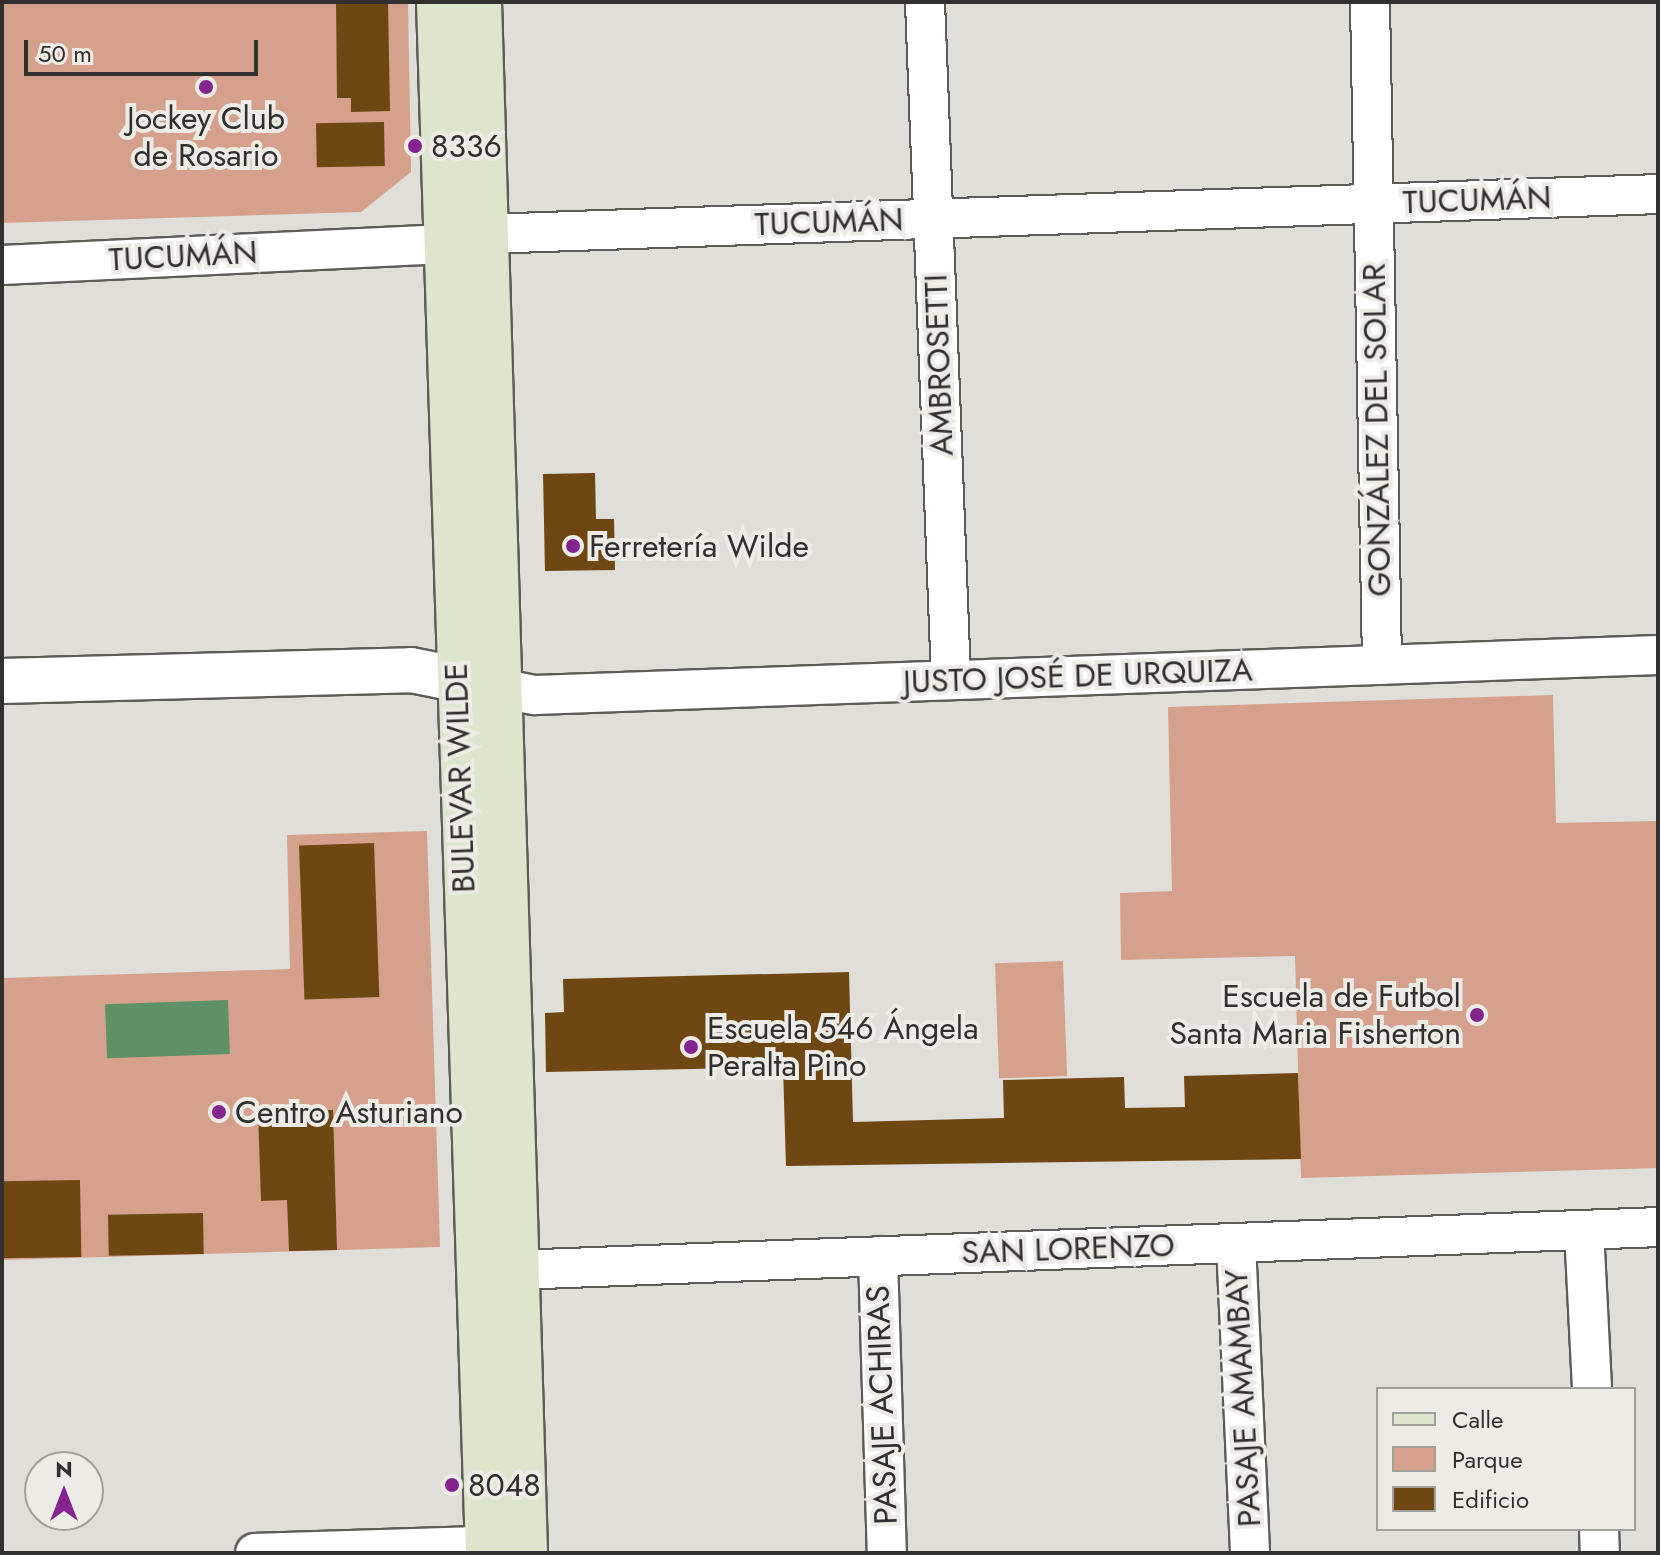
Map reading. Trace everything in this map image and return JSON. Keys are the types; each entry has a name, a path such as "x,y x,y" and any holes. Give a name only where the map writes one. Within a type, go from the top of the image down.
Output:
{"main road":[{"name":"BULEVAR WILDE","path":"439,2 466,239"},
{"name":"BULEVAR WILDE","path":"479,2 466,239 477,683 506,1549"}],"street":[{"name":"AMBROSETTI","path":"925,2 951,680"},
{"name":"GONZÁLEZ DEL SOLAR","path":"1370,2 1382,665"},
{"name":"TUCUMÁN","path":"2,265 466,239 933,218 1658,194"},
{"name":"JUSTO JOSÉ DE URQUIZA","path":"477,683 535,695 1658,655"},
{"path":"2,681 411,670 477,683"},
{"name":"SAN LORENZO","path":"497,1271 1658,1227"},
{"path":"1584,1230 1592,1387"},
{"name":"PASAJE AMAMBAY","path":"1236,1243 1250,1553"},
{"name":"PASAJE ACHIRAS","path":"878,1256 887,1553"},
{"path":"1599,1531 1600,1553"},
{"path":"255,1553 506,1549"}],"green space":[{"name":"Jockey Club de Rosario","path":"2,2 408,2 411,172 361,212 2,223"},
{"path":"1553,695 1556,823 1657,821 1658,1168 1301,1178 1295,956 1121,960 1120,893 1172,891 1168,707"},
{"name":"Centro Asturiano","path":"427,831 440,1247 2,1260 2,978 290,969 287,835"},
{"path":"1063,961 1067,1076 999,1078 995,963"}],"shaded area":[{"path":"228,1000 230,1054 107,1058 105,1004"}],"building":[{"path":"336,2 388,2 390,111 351,112 351,98 337,98"},
{"path":"384,122 385,166 317,167 316,123"},
{"path":"595,473 596,519 614,519 615,570 545,571 543,474"},
{"path":"374,843 379,997 304,1000 299,846"},
{"path":"849,972 853,1122 1004,1118 1003,1080 1124,1077 1125,1108 1185,1107 1184,1076 1298,1073 1301,1159 786,1166 783,1067 546,1072 545,1013 564,1012 563,979"},
{"path":"333,1110 337,1250 289,1251 287,1200 261,1201 258,1112"},
{"path":"80,1180 81,1257 3,1258 2,1181"},
{"path":"203,1213 204,1254 109,1256 108,1215"}],"place":[{"name":"Jockey Club de Rosario","path":"206,87"},
{"name":"8336","path":"415,146"},
{"name":"Ferretería Wilde","path":"573,546"},
{"name":"Escuela de Futbol Santa Maria Fisherton","path":"1477,1015"},
{"name":"Escuela 546 Ángela Peralta Pino","path":"691,1047"},
{"name":"Centro Asturiano","path":"219,1112"},
{"name":"8048","path":"452,1485"}]}
